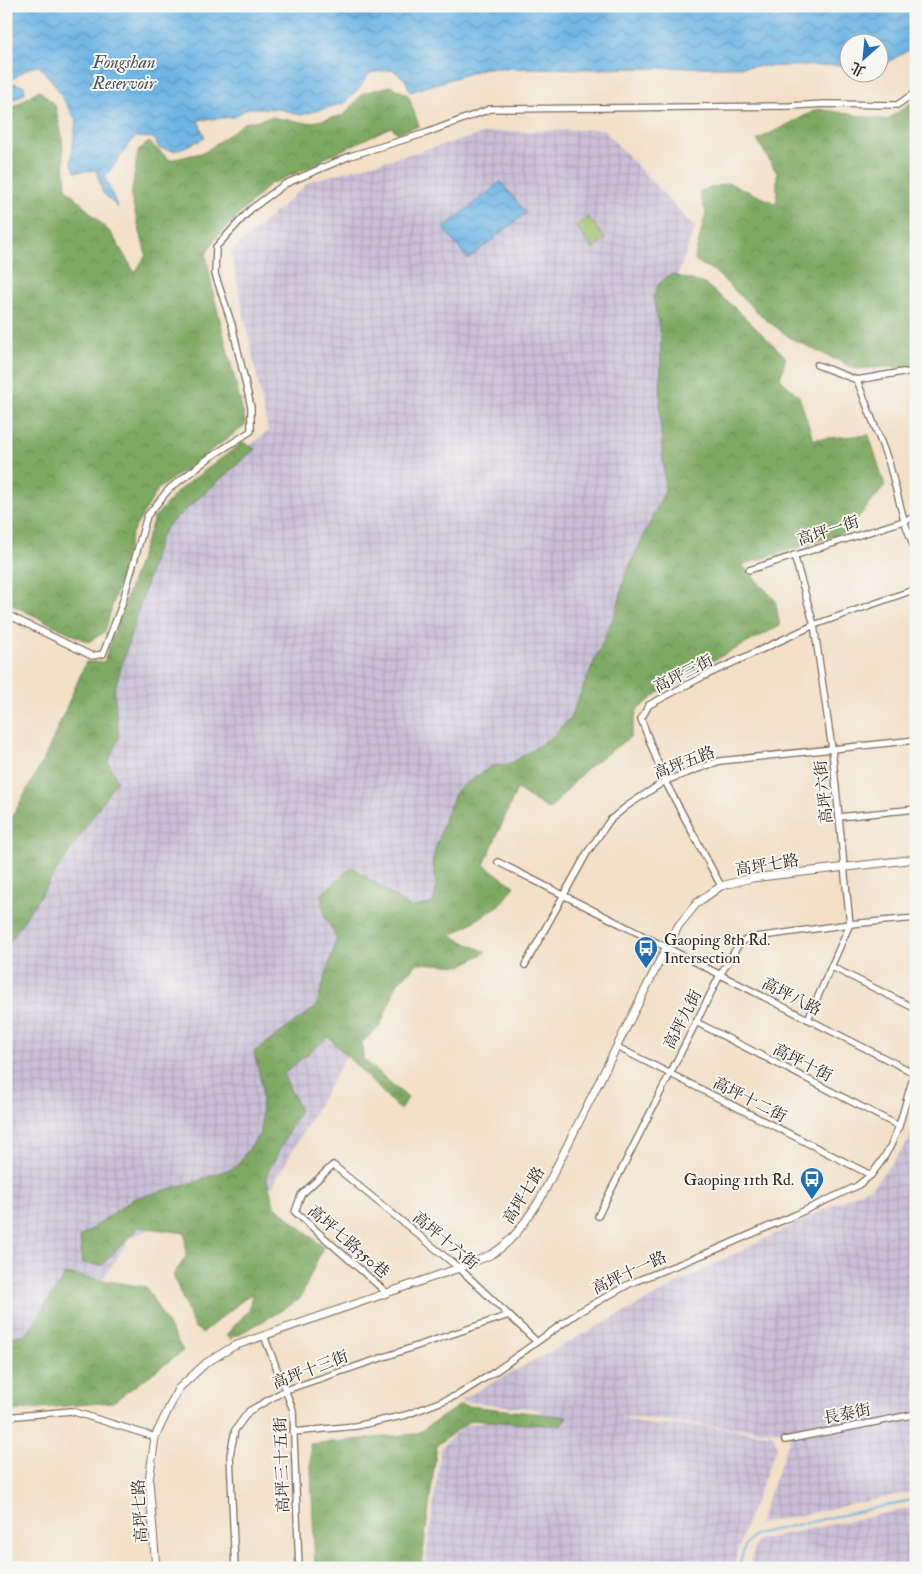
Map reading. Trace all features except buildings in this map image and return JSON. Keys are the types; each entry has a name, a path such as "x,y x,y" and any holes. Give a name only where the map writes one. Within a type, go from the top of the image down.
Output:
{"street":[{"path":"6,614 92,656 103,654 121,607 147,516 168,489 209,458 251,431 251,407 232,325 215,274 216,248 251,208 285,184 350,156 426,133 490,109 825,104 896,105 916,92"},
{"path":"817,365 857,380 902,372 916,374"},
{"path":"857,380 889,463 904,520 916,553"},
{"name":"高坪一街","path":"749,570 916,517"},
{"name":"高坪六街","path":"794,556 814,626 832,749 850,924 808,1019"},
{"name":"高坪三街","path":"721,886 665,781 641,719 649,705 700,678 814,626 916,589"},
{"name":"高坪五路","path":"525,965 587,853 610,820 627,806 665,781 720,761 916,740"},
{"path":"839,817 916,809"},
{"name":"高坪七路","path":"156,1568 149,1481 155,1438 178,1389 206,1363 234,1346 460,1268 501,1248 522,1227 540,1198 666,948 679,925 697,903 721,886 752,878 916,859"},
{"name":"高坪八路","path":"498,862 808,1019 915,1070"},
{"name":"高坪九街","path":"598,1216 720,975 736,949 749,938 850,924 916,918"},
{"path":"832,967 916,1009"},
{"name":"高坪十街","path":"696,1022 899,1126"},
{"name":"高坪十二街","path":"617,1047 871,1175"},
{"name":"高坪十一路","path":"293,1432 356,1426 406,1415 458,1395 496,1371 579,1312 631,1283 715,1250 857,1186 871,1175 882,1162 890,1148 899,1126 915,1070"},
{"name":"高坪十六街","path":"333,1165 460,1268 536,1341"},
{"name":"高坪七路350巷","path":"333,1165 301,1195 295,1212 388,1293"},
{"name":"高坪十三街","path":"235,1568 230,1455 235,1430 249,1411 286,1390 509,1315"},
{"name":"高坪三十五街","path":"264,1336 293,1410 299,1568"},
{"path":"6,1417 71,1412 155,1438"},
{"name":"長泰街","path":"785,1440 916,1414"}],"shaded area":[{"path":"603,129 695,228 667,304 698,487 574,736 517,778 354,1042 272,1187 132,1236 53,1352 6,1348 6,892 89,764 160,518 268,431 231,252 310,181 490,132"},
{"path":"916,1118 916,1491 758,1524 792,1433 618,1416 649,1425 709,1426 773,1435 777,1446 746,1524 733,1568 425,1568 441,1448 463,1426 546,1410 458,1401 726,1258 874,1185 908,1142"},
{"path":"916,1507 916,1568 749,1568 757,1540"}],"green space":[{"path":"391,86 408,95 419,126 397,133 391,127 325,158 320,163 270,184 215,239 206,254 213,292 246,425 158,489 132,533 105,632 88,642 6,602 6,108 13,107 39,90 55,105 62,136 66,188 111,233 135,273 146,255 131,197 138,150 149,142 170,160 205,152 244,123 271,117 308,123 344,115 363,93"},
{"path":"916,99 916,368 856,369 792,339 765,319 714,271 694,260 706,213 699,191 729,183 777,204 777,173 757,140 818,109 887,120"},
{"path":"588,217 605,239 593,249 576,226"},
{"path":"671,274 705,284 735,308 786,357 780,379 799,396 813,439 869,435 885,486 846,532 742,565 775,600 780,626 673,681 637,710 630,737 586,769 549,810 517,789 484,865 514,886 500,905 451,936 486,952 461,966 418,963 397,984 380,1026 362,1042 363,1059 408,1098 400,1110 328,1037 283,1074 300,1110 266,1176 274,1205 323,1247 300,1299 230,1339 226,1335 249,1310 252,1293 202,1333 194,1327 173,1275 186,1257 185,1233 139,1227 102,1265 82,1263 80,1237 133,1199 197,1181 236,1167 261,1132 262,1085 254,1052 316,1007 337,939 325,917 321,895 352,867 411,908 433,903 437,887 432,861 445,818 457,790 490,767 512,763 552,737 570,718 617,609 626,573 665,491 660,417 661,337 653,297 659,284"},
{"path":"243,442 255,449 167,526 160,538 114,691 119,738 108,762 117,780 6,947 6,828 44,759 86,662 104,662 154,518 180,489"},
{"path":"65,1274 146,1287 183,1351 113,1402 6,1411 6,1339 28,1333"},
{"path":"460,1405 567,1417 560,1426 471,1420 437,1445 421,1568 315,1568 310,1444 416,1434"}],"water":[{"name":"Fongshan Reservoir","path":"6,6 916,6 916,46 890,61 890,32 840,32 840,65 590,69 486,68 410,92 405,79 393,70 370,73 359,89 344,103 327,108 301,115 278,109 249,108 233,117 198,120 205,138 175,151 159,148 154,138 135,137 105,177 118,208 103,193 96,170 75,172 71,161 76,120 53,82 39,66 29,68 8,82 24,86 25,93 15,99 6,100"},
{"path":"501,182 526,213 468,259 443,228"}],"waterway":[{"path":"738,1568 746,1543 755,1534 916,1499"}],"place":[{"name":"Gaoping 8th Rd. Intersection","path":"646,969"},
{"name":"Gaoping 11th Rd.","path":"812,1200"}]}
